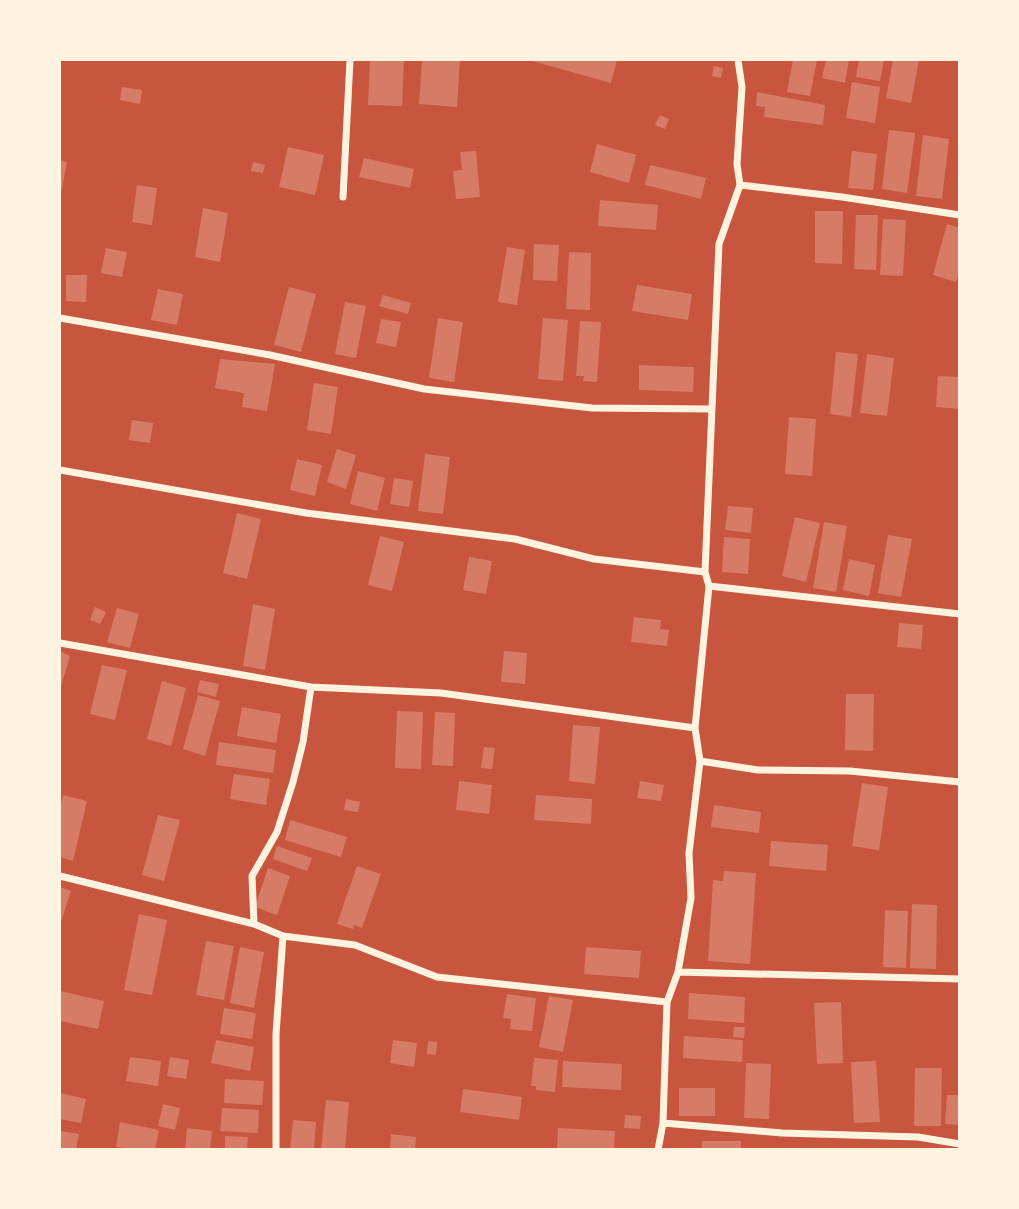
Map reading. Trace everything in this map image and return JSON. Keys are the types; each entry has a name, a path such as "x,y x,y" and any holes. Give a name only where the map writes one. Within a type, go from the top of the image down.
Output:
{"street":[{"path":"342,197 350,60"},
{"path":"659,1150 663,1123 667,1002 678,972 691,898 689,853 700,761 695,728 709,586 705,572 719,244 740,186 737,164 743,86 738,60"},
{"path":"740,186 960,215"},
{"path":"60,318 270,355 424,389 592,408 710,409"},
{"path":"60,470 306,513 515,539 594,559 705,572"},
{"path":"709,586 960,614"},
{"path":"60,643 311,687 441,693 695,728"},
{"path":"254,924 252,876 277,832 293,782 311,687"},
{"path":"700,761 758,770 850,771 960,782"},
{"path":"60,876 254,924 283,936 355,945 437,977 667,1002"},
{"path":"276,1150 276,1034 283,936"},
{"path":"678,972 960,979"},
{"path":"663,1123 782,1133 918,1137 960,1144"}],"building":[{"path":"370,60 404,60 402,106 368,105"},
{"path":"422,60 460,60 457,107 419,104"},
{"path":"529,60 617,60 611,83"},
{"path":"793,60 817,60 810,96 787,92"},
{"path":"826,60 849,60 845,83 822,78"},
{"path":"859,60 884,60 880,81 856,77"},
{"path":"893,60 919,60 911,103 886,98"},
{"path":"714,66 723,68 721,78 712,76"},
{"path":"852,82 880,87 875,123 846,118"},
{"path":"122,87 142,90 140,104 120,100"},
{"path":"757,92 825,105 823,125 764,117 765,107 756,106"},
{"path":"660,115 669,119 665,129 655,125"},
{"path":"889,130 915,133 907,193 882,189"},
{"path":"923,135 949,139 942,199 916,196"},
{"path":"597,144 636,155 629,183 590,172"},
{"path":"288,147 324,155 315,195 279,187"},
{"path":"476,151 480,197 456,199 453,171 462,170 460,152"},
{"path":"852,151 877,154 873,190 848,188"},
{"path":"364,158 414,169 410,188 359,177"},
{"path":"60,160 67,162 61,194 60,194"},
{"path":"253,162 265,165 263,173 251,171"},
{"path":"650,165 706,178 701,199 645,185"},
{"path":"137,185 157,188 152,225 132,222"},
{"path":"600,200 658,205 656,230 598,226"},
{"path":"203,208 228,213 220,262 195,257"},
{"path":"815,211 843,211 842,264 815,263"},
{"path":"856,215 878,215 876,270 854,269"},
{"path":"883,219 906,220 903,276 880,275"},
{"path":"947,224 960,228 960,269 956,282 933,275"},
{"path":"534,244 559,245 557,281 533,280"},
{"path":"507,247 525,250 517,305 498,302"},
{"path":"106,248 127,252 122,277 101,273"},
{"path":"569,252 591,253 590,310 566,309"},
{"path":"66,275 87,275 86,302 66,301"},
{"path":"637,285 692,294 688,320 632,311"},
{"path":"289,287 316,294 301,352 274,345"},
{"path":"158,289 183,294 177,325 151,320"},
{"path":"383,295 411,303 408,314 379,306"},
{"path":"345,302 366,306 356,358 335,354"},
{"path":"438,318 463,322 454,382 429,378"},
{"path":"543,318 568,320 563,381 538,379"},
{"path":"381,319 401,322 396,347 376,343"},
{"path":"580,321 601,322 597,382 583,381 584,376 576,376"},
{"path":"836,352 858,354 851,417 830,414"},
{"path":"867,354 894,358 887,416 860,413"},
{"path":"220,359 275,364 267,411 242,407 244,393 215,388"},
{"path":"639,365 694,367 693,392 639,390"},
{"path":"938,376 960,377 960,409 936,407"},
{"path":"314,383 338,387 331,434 307,430"},
{"path":"789,417 816,419 812,476 785,474"},
{"path":"132,420 153,423 150,443 129,440"},
{"path":"337,449 356,455 346,489 327,482"},
{"path":"425,454 450,457 443,514 418,511"},
{"path":"297,459 322,465 315,496 290,490"},
{"path":"358,471 385,478 377,511 350,504"},
{"path":"394,478 413,481 409,507 390,504"},
{"path":"728,506 753,508 751,533 725,530"},
{"path":"237,513 261,519 247,579 223,573"},
{"path":"795,517 820,523 806,582 782,576"},
{"path":"824,522 847,526 836,592 813,588"},
{"path":"888,535 912,539 901,597 878,593"},
{"path":"380,536 404,542 392,591 368,585"},
{"path":"724,537 750,539 748,574 722,572"},
{"path":"469,557 492,561 486,594 463,590"},
{"path":"849,559 875,565 869,596 843,590"},
{"path":"253,604 275,609 265,670 243,666"},
{"path":"95,607 106,612 100,624 90,620"},
{"path":"117,608 139,614 130,648 107,642"},
{"path":"634,617 661,620 660,629 669,630 667,646 631,642"},
{"path":"899,623 923,625 921,649 897,647"},
{"path":"60,651 70,656 60,690"},
{"path":"504,651 527,653 525,684 501,682"},
{"path":"102,665 127,670 115,720 90,714"},
{"path":"200,680 219,684 216,697 197,692"},
{"path":"162,681 186,688 171,746 147,739"},
{"path":"846,694 874,694 873,751 845,750"},
{"path":"198,695 220,701 205,756 183,749"},
{"path":"242,707 281,714 276,743 237,736"},
{"path":"397,711 423,712 421,769 395,768"},
{"path":"435,712 455,713 453,766 432,765"},
{"path":"573,725 600,727 595,784 569,781"},
{"path":"219,742 276,750 273,773 216,765"},
{"path":"484,747 495,748 492,769 481,768"},
{"path":"234,774 270,779 266,805 230,799"},
{"path":"459,781 492,785 489,814 456,810"},
{"path":"640,781 664,785 661,801 637,798"},
{"path":"862,783 888,787 879,850 852,846"},
{"path":"63,795 87,801 73,861 60,857 60,811"},
{"path":"536,795 592,799 591,824 534,820"},
{"path":"346,799 360,802 358,812 344,810"},
{"path":"714,805 761,812 759,833 711,827"},
{"path":"158,815 180,820 164,881 142,875"},
{"path":"290,820 347,837 341,857 285,840"},
{"path":"771,841 828,845 826,871 769,866"},
{"path":"277,846 312,858 307,871 273,859"},
{"path":"357,866 381,874 362,928 354,925 353,929 337,924"},
{"path":"268,868 290,876 277,915 255,907"},
{"path":"724,871 756,873 750,964 708,961 713,880 723,881"},
{"path":"60,887 71,891 60,925"},
{"path":"912,904 937,905 936,969 910,968"},
{"path":"885,910 908,911 906,968 883,967"},
{"path":"139,914 167,920 152,995 124,990"},
{"path":"206,941 234,946 224,1000 196,995"},
{"path":"240,947 264,952 254,1008 230,1003"},
{"path":"586,947 641,951 639,978 584,974"},
{"path":"60,991 104,1001 98,1029 60,1021"},
{"path":"689,993 745,997 744,1023 688,1019"},
{"path":"507,994 536,998 532,1031 510,1029 511,1019 503,1018"},
{"path":"549,996 573,1000 563,1052 539,1047"},
{"path":"841,1002 843,1063 817,1064 814,1003"},
{"path":"224,1008 256,1013 252,1039 220,1034"},
{"path":"734,1027 745,1027 744,1038 733,1037"},
{"path":"684,1036 743,1040 742,1062 683,1058"},
{"path":"216,1040 254,1047 250,1071 211,1063"},
{"path":"393,1040 417,1043 414,1067 390,1063"},
{"path":"428,1041 437,1042 436,1055 427,1054"},
{"path":"130,1057 161,1061 158,1086 126,1081"},
{"path":"170,1057 189,1060 186,1079 167,1076"},
{"path":"534,1058 558,1060 555,1092 536,1090 536,1086 531,1086"},
{"path":"563,1061 622,1064 621,1090 562,1087"},
{"path":"876,1061 880,1122 854,1123 851,1062"},
{"path":"746,1063 771,1064 769,1119 744,1118"},
{"path":"915,1068 942,1068 941,1126 914,1126"},
{"path":"225,1079 264,1081 262,1105 224,1103"},
{"path":"679,1088 715,1088 715,1116 679,1116"},
{"path":"463,1089 522,1097 519,1120 460,1112"},
{"path":"60,1093 86,1099 81,1123 60,1119"},
{"path":"947,1095 960,1095 960,1125 945,1124"},
{"path":"326,1100 349,1102 345,1150 321,1150"},
{"path":"163,1104 180,1108 175,1130 158,1126"},
{"path":"222,1108 259,1110 258,1133 220,1131"},
{"path":"625,1115 641,1116 640,1129 624,1128"},
{"path":"293,1120 316,1122 314,1150 290,1150"},
{"path":"120,1122 159,1130 155,1150 116,1147"},
{"path":"187,1128 212,1131 210,1150 185,1150"},
{"path":"558,1128 615,1131 614,1150 557,1150"},
{"path":"60,1131 79,1134 76,1150 60,1150"},
{"path":"391,1134 416,1137 415,1150 390,1150"},
{"path":"225,1136 248,1137 247,1150 225,1150"},
{"path":"702,1141 741,1141 741,1150 702,1150"}]}
